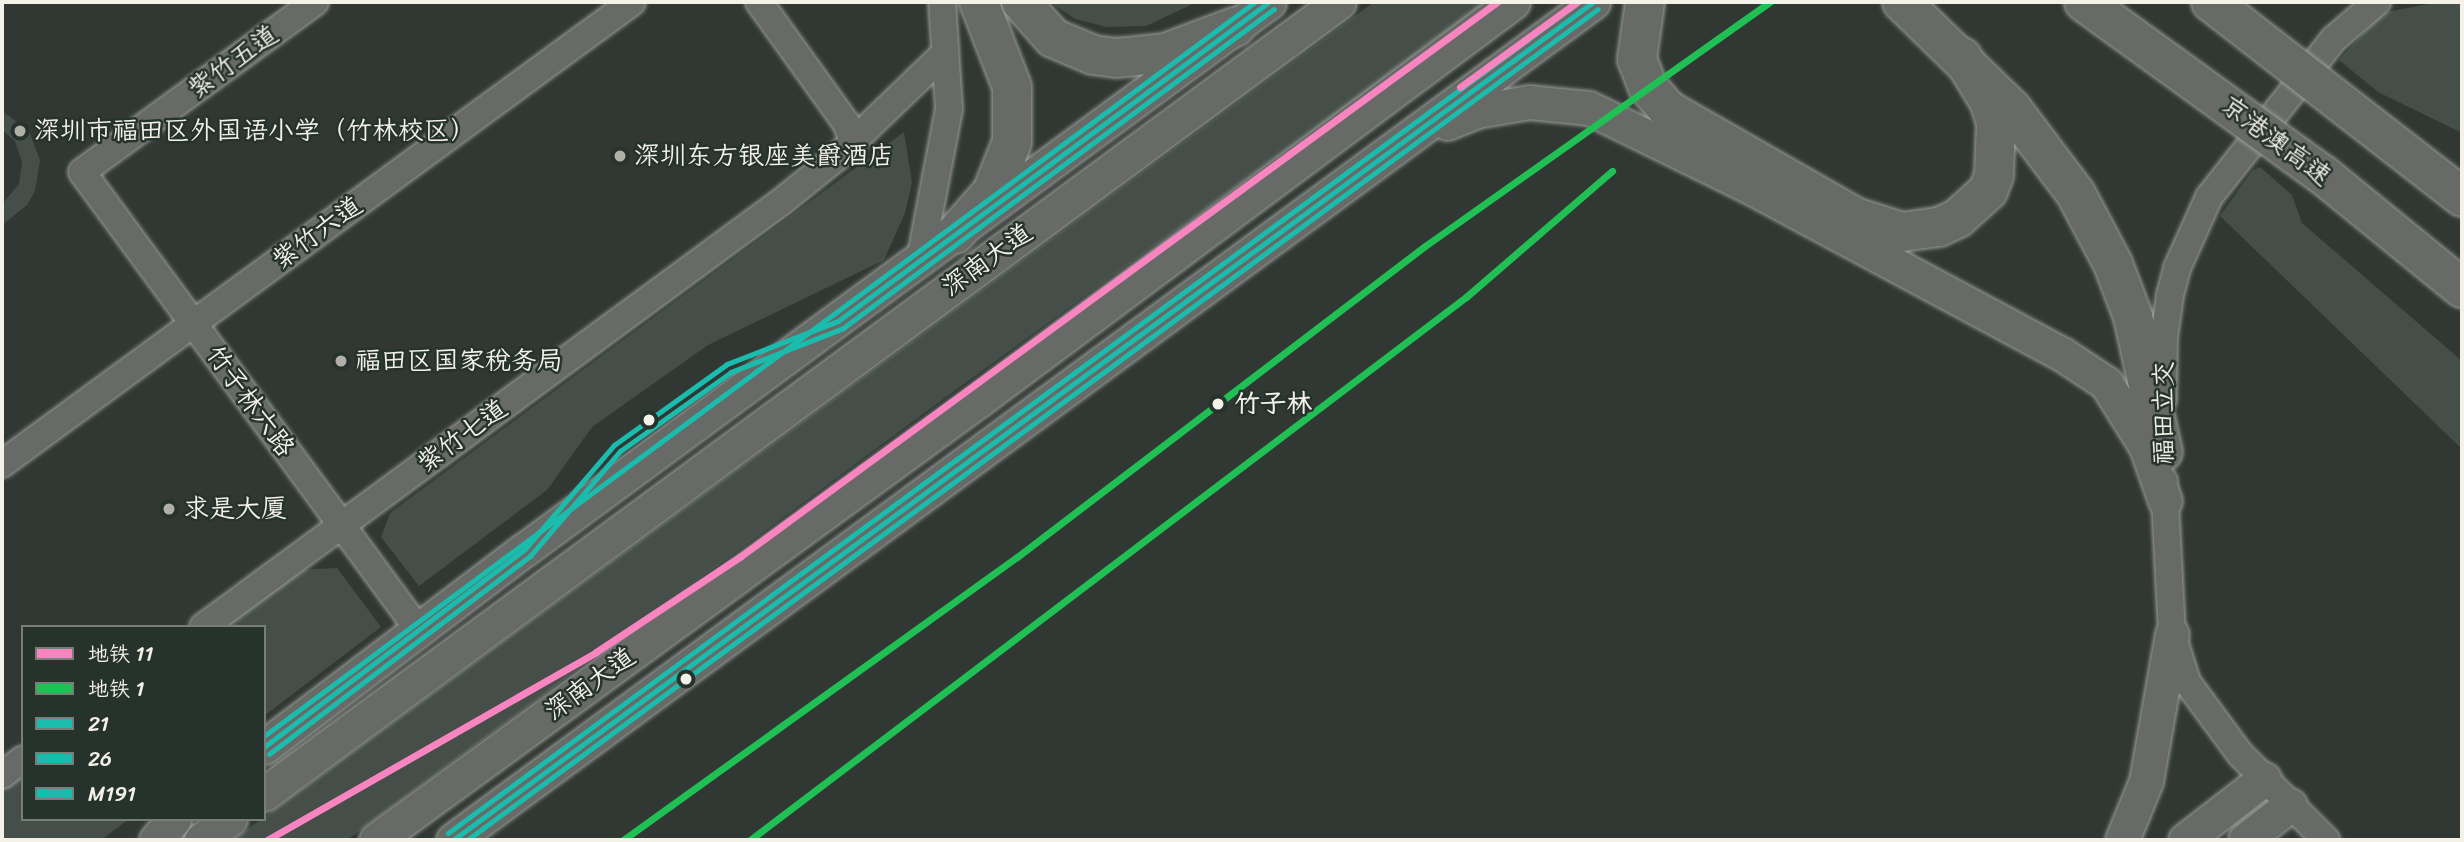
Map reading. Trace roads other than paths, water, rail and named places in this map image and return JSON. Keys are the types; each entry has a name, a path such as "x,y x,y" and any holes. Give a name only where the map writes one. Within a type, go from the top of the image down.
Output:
{"highway":[{"path":"1646,2 1637,59 1648,87 1656,122 1762,180 1879,228 1920,231 1958,218 1988,191 1998,141 1990,103 1962,57"},
{"path":"1902,2 1962,57 2050,156 2097,232 2133,317 2163,452"},
{"name":"京港澳高速","path":"2084,2 2322,174 2462,288"},
{"path":"2211,2 2462,197"},
{"path":"1022,4 1053,38 1093,55 1116,58 1165,53 1235,27"},
{"path":"955,234 992,192 1012,142 1012,86 984,15"}],"main road":[{"path":"266,745 418,629 1269,2"},
{"name":"深南大道","path":"266,793 1339,2"},
{"name":"深南大道","path":"376,840 979,400 1514,2"},
{"path":"453,840 1593,2"},
{"path":"1154,137 1186,99 1235,27"},
{"path":"1394,149 1476,111 1530,102 1589,108 1656,122"},
{"path":"1762,180 2062,354 2106,383 2146,447 2165,501"},
{"path":"979,400 1236,266"},
{"path":"2122,840 2146,780 2172,634"},
{"path":"2185,840 2264,779"},
{"path":"2245,840 2290,805"},
{"path":"156,840 172,821"},
{"path":"201,840 227,821"}],"street":[{"name":"紫竹五道","path":"82,172 315,2"},
{"name":"紫竹六道","path":"2,464 632,2"},
{"path":"759,2 846,123 852,140"},
{"path":"920,261 949,109 942,2"},
{"name":"福田立交","path":"2326,840 2264,779 2198,701 2178,661 2172,634 2165,501 2164,338 2177,268 2209,197 2334,39 2377,2"},
{"name":"紫竹七道","path":"206,625 781,202 852,140 945,52"},
{"name":"竹子林六路","path":"82,172 418,629"},
{"path":"2,775 21,761"}],"metro line":[{"name":"11","path":"267,840 596,652 741,556 1497,2"},
{"name":"11","path":"1460,87 1577,2"},
{"name":"1","path":"623,840 1017,557 1425,246 1770,2"},
{"name":"1","path":"750,840 1466,297 1612,171"}],"place":[{"name":"深圳市福田区外国语小学（竹林校区）","path":"20,131"},
{"name":"深圳东方银座美爵酒店","path":"620,156"},
{"name":"福田区国家税务局","path":"341,361"},
{"name":"竹子林","path":"1218,404"},
{"name":"求是大厦","path":"169,509"}]}
